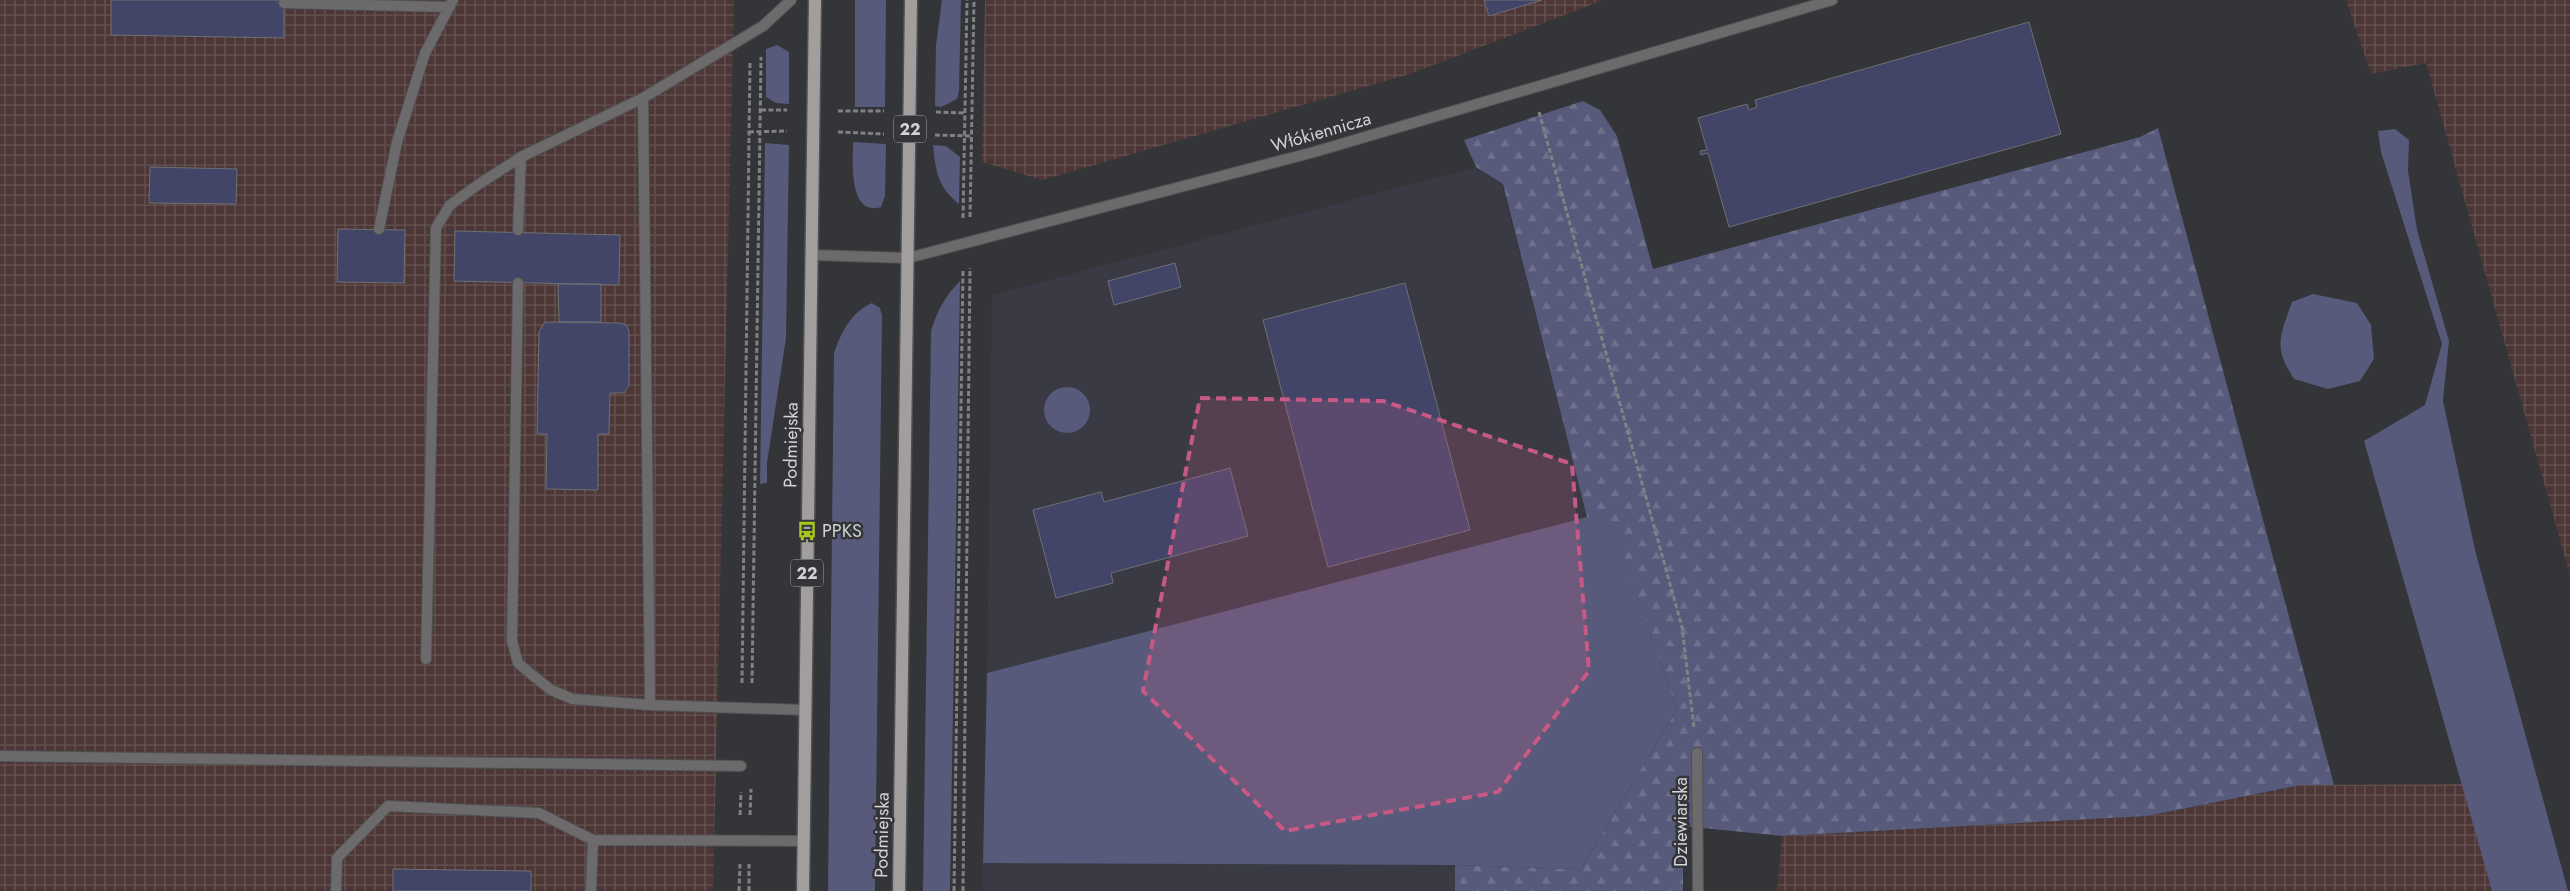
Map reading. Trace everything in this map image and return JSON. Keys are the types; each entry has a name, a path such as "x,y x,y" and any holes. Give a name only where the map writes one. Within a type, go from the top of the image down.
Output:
{"main road":[{"name":"Podmiejska","path":"803,891 815,0"},
{"name":"Podmiejska","path":"899,891 911,0"}],"street":[{"path":"426,660 436,228 450,205 521,158 643,98 762,27 791,0"},
{"name":"Włókiennicza","path":"812,255 908,258 1314,152 1832,0"},
{"path":"284,3 451,3 424,54 397,142 379,228"},
{"path":"643,98 650,705"},
{"path":"518,230 521,158"},
{"path":"518,283 512,641 518,663 551,690 573,700 650,705 805,710"},
{"name":"Dziewiarska","path":"1697,753 1698,891"},
{"path":"0,756 741,766"},
{"path":"336,891 337,858 388,806 538,813 593,840 803,841"},
{"path":"591,891 593,840"}],"path":[{"path":"963,891 967,0"},
{"path":"954,891 966,242 972,136 974,0"},
{"path":"747,708 762,27"},
{"path":"747,708 750,34"},
{"path":"1532,88 1682,627 1697,753"},
{"path":"761,110 965,112"},
{"path":"749,132 812,131 972,136"},
{"path":"741,766 749,891"},
{"path":"740,891 751,784"}],"highlighted area":[{"path":"1200,398 1383,401 1572,464 1589,671 1498,792 1285,831 1143,691"}],"shaded area":[{"path":"0,0 734,0 713,891 0,891"},
{"path":"985,0 1604,0 1410,74 1042,180 982,162"},
{"path":"2346,0 2570,0 2570,575 2426,63 2371,74"},
{"path":"1476,167 1502,184 1587,517 987,673 992,295"},
{"path":"2462,784 2492,891 1777,891 1782,836 2147,816 2301,785"},
{"path":"983,863 1455,865 1455,891 983,891"}],"green space":[{"path":"855,0 886,0 885,107 855,107"},
{"path":"942,0 961,0 959,91 957,99 941,107 935,106 936,45"},
{"path":"777,45 789,52 789,104 776,103 766,97 766,49"},
{"path":"1583,101 1600,110 1617,136 1653,269 2140,137 2158,128 2334,785 2301,785 2147,816 1782,836 1683,826 1683,891 1455,891 1455,865 1581,869 1677,709 1610,521 1587,517 1503,184 1476,167 1464,140"},
{"path":"2395,129 2409,140 2408,171 2417,230 2449,341 2443,401 2475,550 2568,891 2492,891 2364,441 2425,405 2442,344 2381,152 2378,131"},
{"path":"853,142 886,144 885,196 881,207 870,208 863,204 858,196 853,173"},
{"path":"765,143 789,145 786,338 767,463 767,483 760,484"},
{"path":"933,145 946,146 960,157 959,204 942,185 935,163"},
{"path":"960,281 950,891 923,891 931,331 942,304"},
{"path":"2313,294 2357,303 2371,325 2374,359 2360,381 2328,389 2294,379 2287,368 2281,350 2281,341 2292,302"},
{"path":"872,303 880,308 882,316 875,891 828,891 834,353 848,324 858,312"},
{"path":"1062,387 1072,387 1086,397 1090,410 1086,423 1080,429 1072,433 1062,433 1048,423 1044,415 1044,405 1054,391"},
{"path":"1587,517 1610,520 1677,709 1581,869 1455,865 983,863 987,673"}],"building":[{"path":"111,0 284,0 284,38 111,35"},
{"path":"1484,0 1542,0 1489,16"},
{"path":"2029,22 2061,134 1729,227 1708,153 1701,155 1700,151 1707,150 1698,118 1747,104 1749,110 1757,107 1755,100"},
{"path":"150,167 237,169 236,204 149,203"},
{"path":"338,229 405,230 404,283 337,282"},
{"path":"455,231 620,235 619,285 454,281"},
{"path":"1175,263 1181,287 1114,305 1108,281"},
{"path":"1405,283 1470,530 1328,567 1263,320"},
{"path":"558,284 601,284 601,322 559,322"},
{"path":"544,323 620,323 626,325 629,331 629,385 624,393 610,393 609,434 598,434 598,490 546,489 547,434 537,434 539,332"},
{"path":"1230,468 1248,536 1111,573 1113,583 1056,598 1033,510 1101,492 1104,502"},
{"path":"393,869 531,871 531,891 393,891"}],"place":[{"name":"PPKS","path":"807,531"}]}
